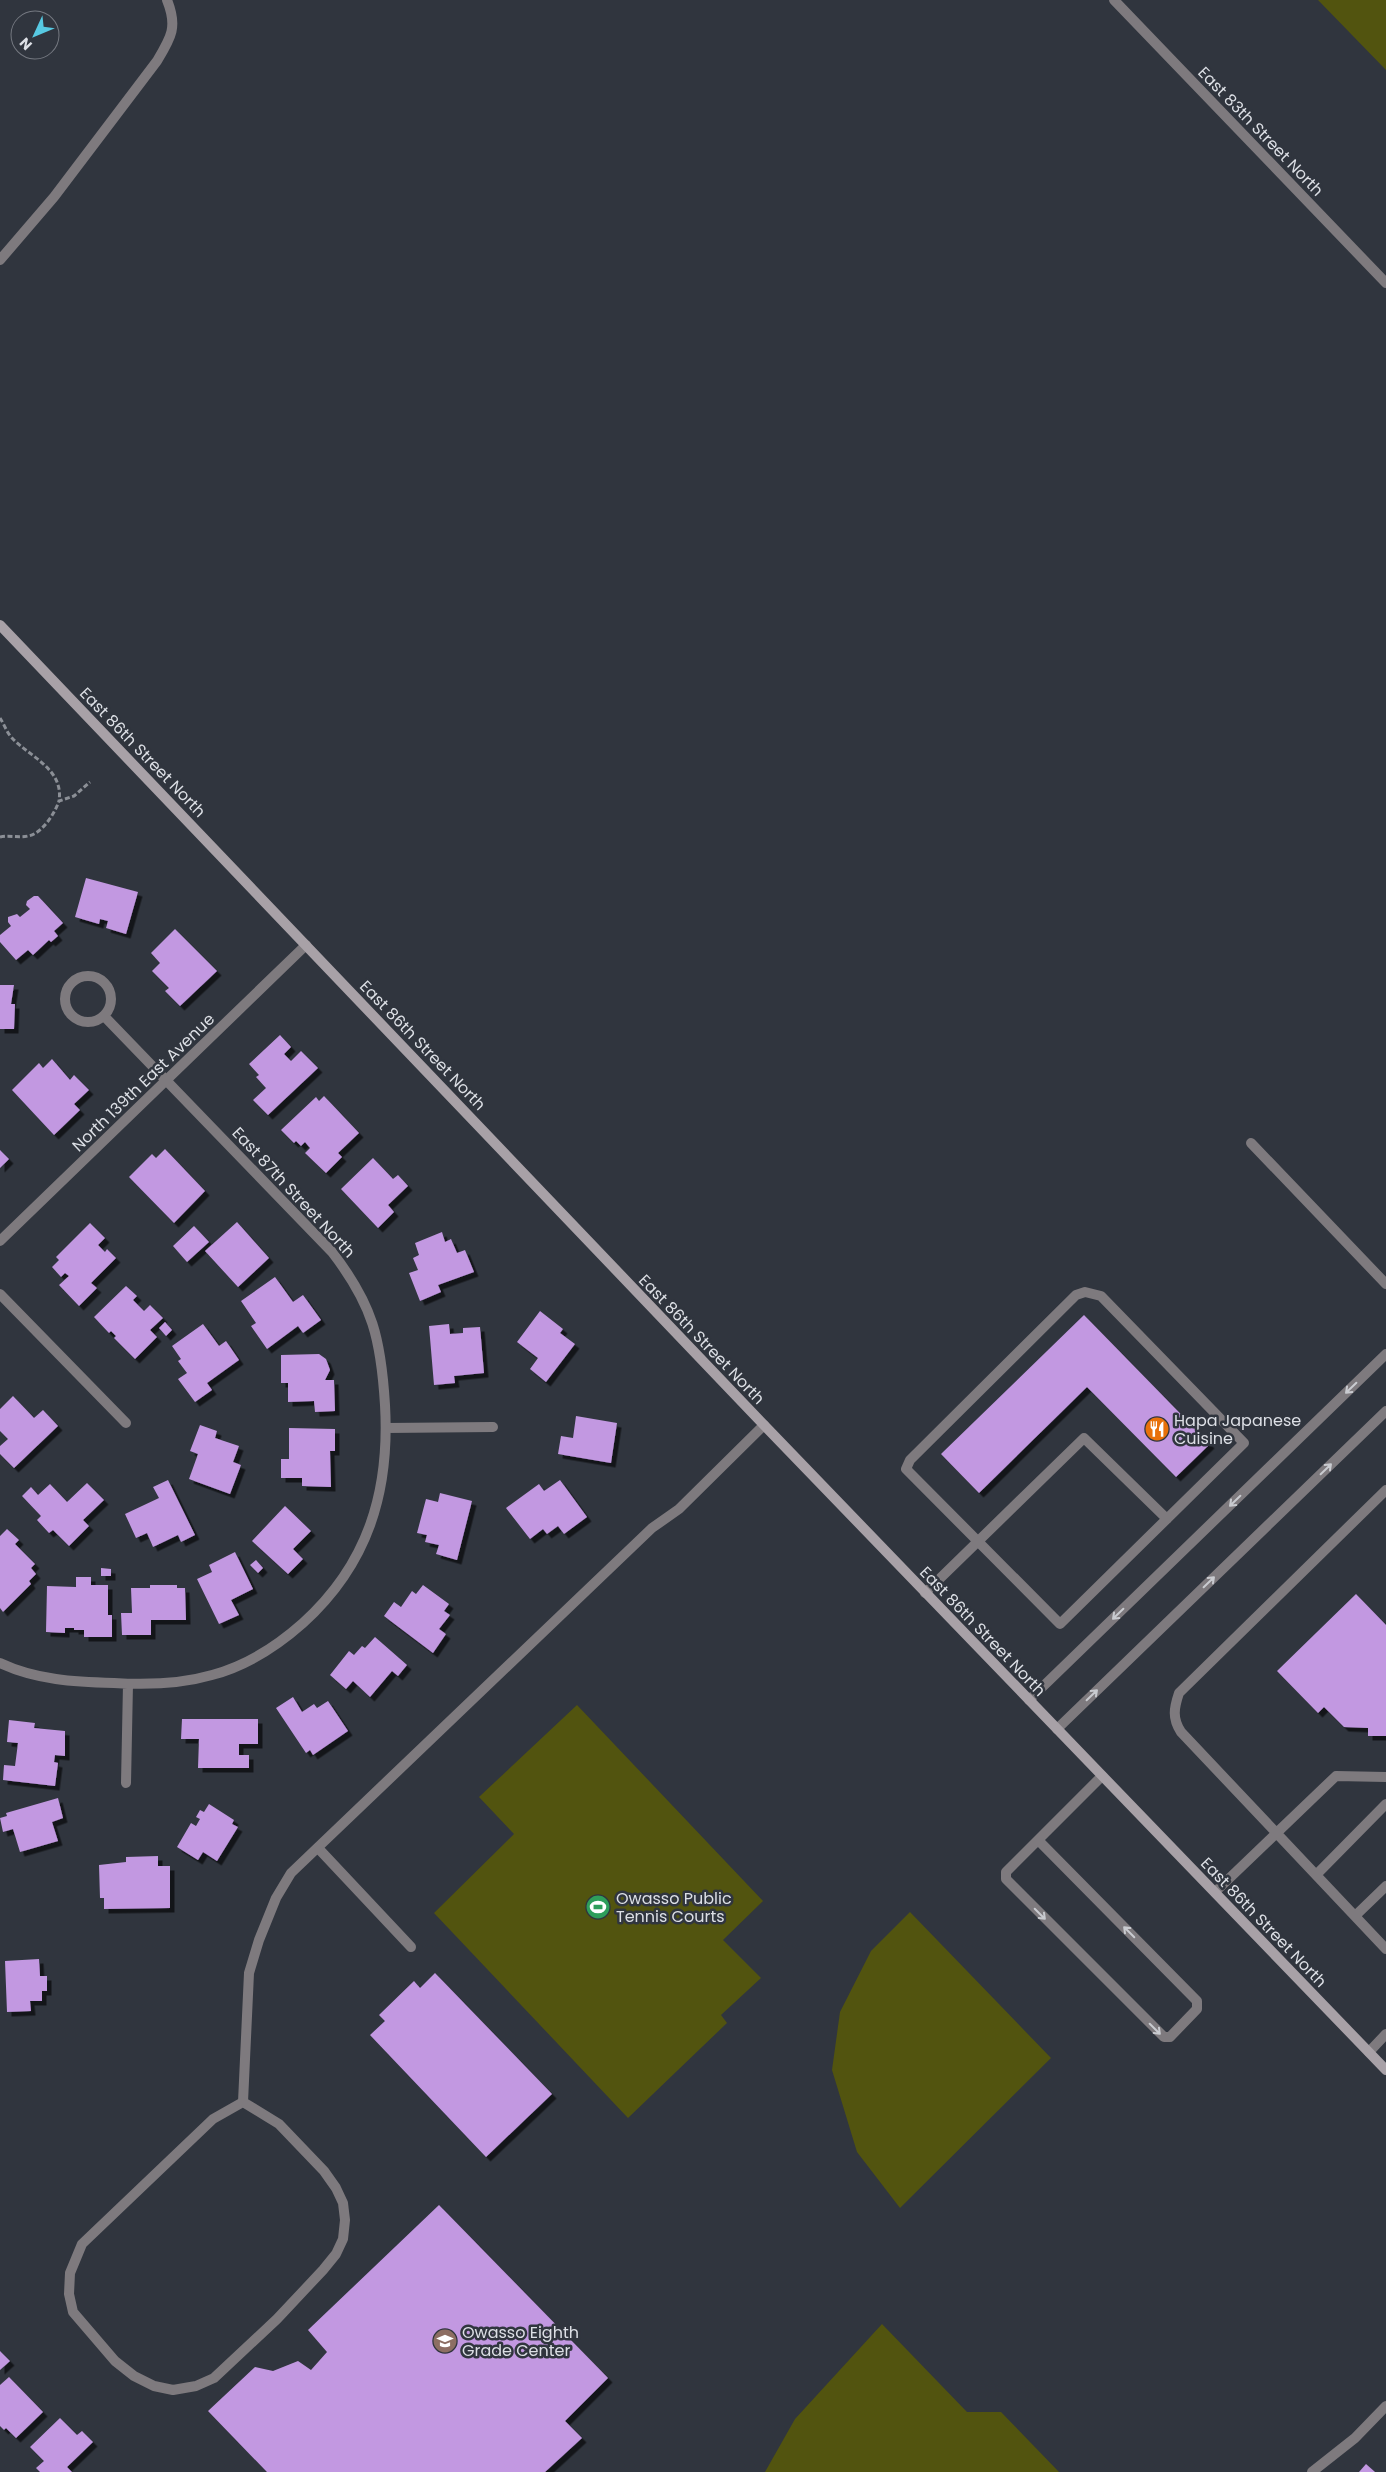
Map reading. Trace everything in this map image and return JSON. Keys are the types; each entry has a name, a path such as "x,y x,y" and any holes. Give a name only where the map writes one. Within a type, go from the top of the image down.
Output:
{"main road":[{"name":"East 86th Street North","path":"0,625 764,1426 1386,2070"}],"street":[{"path":"0,260 54,196 157,61 172,37 172,12 167,0"},
{"name":"East 83th Street North","path":"1114,0 1386,283"},
{"name":"North 139th East Avenue","path":"0,1241 306,945"},
{"path":"87,976 103,982 111,997 110,1005 104,1016 98,1020 86,1022 73,1017 65,1002 66,994 71,984 87,976"},
{"name":"East 87th Street North","path":"0,1663 39,1677 70,1682 128,1684 183,1681 235,1668 287,1637 313,1613 343,1578 366,1537 379,1498 386,1428 382,1362 377,1339 364,1299 350,1275 332,1252 104,1016"},
{"path":"1251,1143 1386,1284"},
{"path":"1085,1292 1101,1296 1244,1443 1167,1519 1060,1624 906,1469 910,1460 1076,1295 1085,1292"},
{"path":"0,1294 126,1423"},
{"path":"1029,1700 1386,1354"},
{"path":"1057,1729 1386,1411"},
{"path":"243,2102 249,1974 259,1940 276,1898 291,1873 652,1528 679,1509 764,1426"},
{"path":"386,1428 493,1427"},
{"path":"925,1593 976,1541 1084,1438 1167,1519"},
{"path":"1386,1490 1178,1693 1174,1710 1174,1722 1181,1732 1386,1949"},
{"path":"126,1783 128,1684"},
{"path":"1038,1840 1197,2001 1197,2009 1170,2037 1164,2037 1006,1879 1006,1872 1038,1840 1102,1776"},
{"path":"1215,1892 1336,1776 1386,1777"},
{"path":"1316,1875 1386,1804"},
{"path":"318,1848 411,1947"},
{"path":"1355,1916 1386,1886"},
{"path":"1368,2052 1386,2034"},
{"path":"243,2102 279,2124 324,2171 336,2188 343,2203 346,2220 343,2239 336,2254 323,2270 277,2319 214,2378 196,2386 173,2390 154,2386 134,2376 115,2361 73,2312 68,2294 70,2273 82,2244 213,2119 243,2102"},
{"path":"1312,2472 1355,2438 1386,2406"}],"path":[{"path":"0,718 11,738 47,768 56,779 60,789 59,801 52,814 35,834 0,837"},
{"path":"59,801 74,796 90,782"}],"shaded area":[{"path":"1318,0 1386,0 1386,70"},
{"name":"Owasso Public Tennis Courts","path":"577,1705 763,1901 723,1940 761,1978 721,2015 727,2023 628,2118 434,1913 514,1834 479,1797"},
{"path":"910,1912 1051,2058 900,2208 857,2152 832,2070 840,2012 871,1951"},
{"path":"882,2324 967,2412 1001,2412 1059,2472 765,2472 795,2419"}],"building":[{"path":"86,878 138,892 126,934 106,928 108,921 100,919 99,924 75,917"},
{"path":"34,896 38,896 63,923 54,931 58,936 51,942 49,940 33,955 28,950 16,960 0,942 0,935 11,926 8,922 8,917 17,914 20,917 30,909 26,905 27,901"},
{"path":"175,929 217,971 180,1006 165,991 169,988 152,971 160,963 151,953"},
{"path":"0,985 14,985 11,1004 15,1004 14,1029 0,1029"},
{"path":"280,1035 291,1047 284,1054 291,1061 301,1051 318,1068 268,1115 253,1100 266,1088 256,1077 259,1075 249,1064"},
{"path":"52,1059 70,1080 74,1075 89,1090 74,1104 80,1110 54,1135 12,1090 39,1063 43,1068"},
{"path":"324,1096 359,1133 338,1153 342,1157 326,1173 305,1153 310,1148 305,1142 301,1146 296,1141 294,1143 281,1130 316,1097 319,1101"},
{"path":"165,1149 205,1191 174,1223 129,1177 152,1154 156,1158"},
{"path":"0,1150 9,1159 0,1168"},
{"path":"373,1158 393,1179 398,1175 408,1186 388,1205 394,1212 378,1228 341,1189"},
{"path":"237,1222 269,1258 238,1287 205,1251"},
{"path":"90,1223 105,1238 98,1245 105,1252 107,1249 116,1258 91,1283 97,1288 79,1306 59,1285 69,1276 65,1273 61,1277 52,1267 59,1260 56,1257"},
{"path":"194,1226 209,1242 187,1262 173,1246"},
{"path":"442,1232 445,1242 451,1239 457,1253 465,1250 474,1272 438,1285 441,1292 420,1301 409,1273 418,1270 413,1258 419,1255 415,1243"},
{"path":"275,1277 293,1302 303,1295 321,1320 303,1333 298,1326 267,1349 251,1326 256,1323 241,1301"},
{"path":"126,1286 137,1296 133,1300 144,1311 150,1305 163,1318 150,1330 157,1337 135,1359 114,1338 116,1336 111,1331 109,1333 94,1317"},
{"path":"540,1311 563,1329 560,1333 575,1344 546,1382 530,1369 538,1358 517,1342"},
{"path":"1084,1315 1210,1444 1176,1477 1087,1387 979,1493 941,1454"},
{"path":"165,1322 172,1330 166,1336 159,1328"},
{"path":"203,1324 219,1346 226,1341 239,1360 207,1383 212,1390 195,1402 178,1379 187,1373 178,1361 181,1359 172,1346"},
{"path":"449,1324 450,1334 463,1333 463,1328 480,1327 484,1373 454,1376 455,1383 434,1385 429,1326"},
{"path":"319,1354 326,1359 330,1370 325,1380 334,1380 335,1411 315,1412 314,1401 288,1402 288,1383 281,1383 281,1355"},
{"path":"13,1396 34,1418 43,1410 58,1426 14,1468 0,1454 0,1446 8,1439 0,1431 0,1409"},
{"path":"576,1416 617,1423 611,1463 558,1454 561,1436 573,1438"},
{"path":"200,1425 217,1431 215,1438 239,1446 233,1462 241,1465 230,1494 189,1479 198,1454 190,1451"},
{"path":"289,1428 335,1429 335,1451 330,1451 331,1487 302,1486 302,1478 281,1478 281,1459 289,1459"},
{"path":"168,1480 195,1535 181,1542 178,1535 153,1547 147,1533 136,1538 125,1514 159,1498 153,1487"},
{"path":"560,1480 587,1517 564,1534 558,1526 547,1534 543,1529 530,1539 506,1508 539,1484 544,1491"},
{"path":"87,1483 104,1500 83,1520 89,1526 69,1546 53,1530 49,1533 37,1520 41,1516 22,1496 31,1487 38,1495 50,1484 67,1502"},
{"path":"440,1493 472,1501 457,1560 436,1554 439,1545 425,1542 427,1535 417,1533 426,1499 438,1502"},
{"path":"285,1506 311,1531 293,1549 303,1559 288,1574 252,1541"},
{"path":"7,1529 19,1540 15,1544 35,1564 31,1568 36,1574 29,1581 31,1584 3,1612 0,1608 0,1536"},
{"path":"235,1552 253,1589 231,1600 239,1615 219,1624 197,1579 212,1572 209,1565"},
{"path":"256,1560 263,1568 258,1573 250,1565"},
{"path":"101,1568 111,1569 111,1576 101,1576"},
{"path":"76,1577 91,1577 91,1585 108,1585 108,1615 112,1615 112,1637 84,1637 84,1630 74,1630 74,1628 65,1628 65,1633 46,1632 47,1586 76,1587"},
{"path":"150,1585 177,1585 177,1588 185,1588 186,1620 151,1620 151,1635 122,1635 121,1613 132,1613 131,1588 150,1588"},
{"path":"423,1585 449,1604 444,1611 450,1615 439,1629 446,1634 433,1653 384,1616 394,1602 401,1607 412,1591 416,1594"},
{"path":"1356,1594 1386,1625 1386,1736 1368,1736 1368,1728 1344,1727 1324,1707 1318,1713 1277,1671"},
{"path":"375,1637 407,1665 398,1676 392,1671 370,1697 353,1681 346,1689 330,1675 349,1651 354,1655 362,1646 365,1648"},
{"path":"293,1697 302,1712 314,1704 317,1708 328,1701 348,1731 313,1755 310,1750 306,1753 276,1708"},
{"path":"182,1719 258,1719 258,1744 239,1744 239,1755 249,1755 249,1768 198,1768 199,1739 181,1739"},
{"path":"9,1720 35,1723 34,1728 65,1731 65,1756 55,1755 54,1762 58,1763 55,1786 3,1780 4,1765 15,1766 18,1743 7,1742"},
{"path":"58,1798 63,1818 52,1822 58,1841 20,1852 13,1829 3,1832 0,1818 7,1816 6,1813"},
{"path":"209,1804 234,1820 232,1824 238,1827 217,1861 203,1852 198,1860 177,1847 191,1823 196,1826 200,1819 196,1817 200,1810 204,1812"},
{"path":"158,1856 158,1866 170,1866 170,1908 104,1909 104,1898 100,1898 99,1865 126,1862 126,1857"},
{"path":"39,1959 40,1976 47,1976 47,1991 42,1991 42,2001 30,2001 31,2011 7,2012 5,1961"},
{"path":"435,1973 552,2094 486,2157 370,2035 385,2021 379,2015 414,1981 420,1988"},
{"name":"Owasso Eighth Grade Center","path":"439,2205 608,2378 565,2421 582,2438 545,2472 267,2472 208,2411 255,2367 273,2371 298,2361 311,2370 327,2352 308,2330"},
{"path":"0,2351 10,2361 0,2370"},
{"path":"9,2377 43,2412 16,2438 6,2428 4,2430 0,2426 0,2385"},
{"path":"60,2418 77,2435 82,2431 93,2442 67,2467 72,2472 40,2472 36,2468 44,2461 30,2447"},
{"path":"1366,2464 1375,2472 1359,2472"}],"place":[{"name":"Hapa Japanese Cuisine","path":"1157,1429"},
{"name":"Owasso Public Tennis Courts","path":"598,1907"},
{"name":"Owasso Eighth Grade Center","path":"445,2341"}]}
